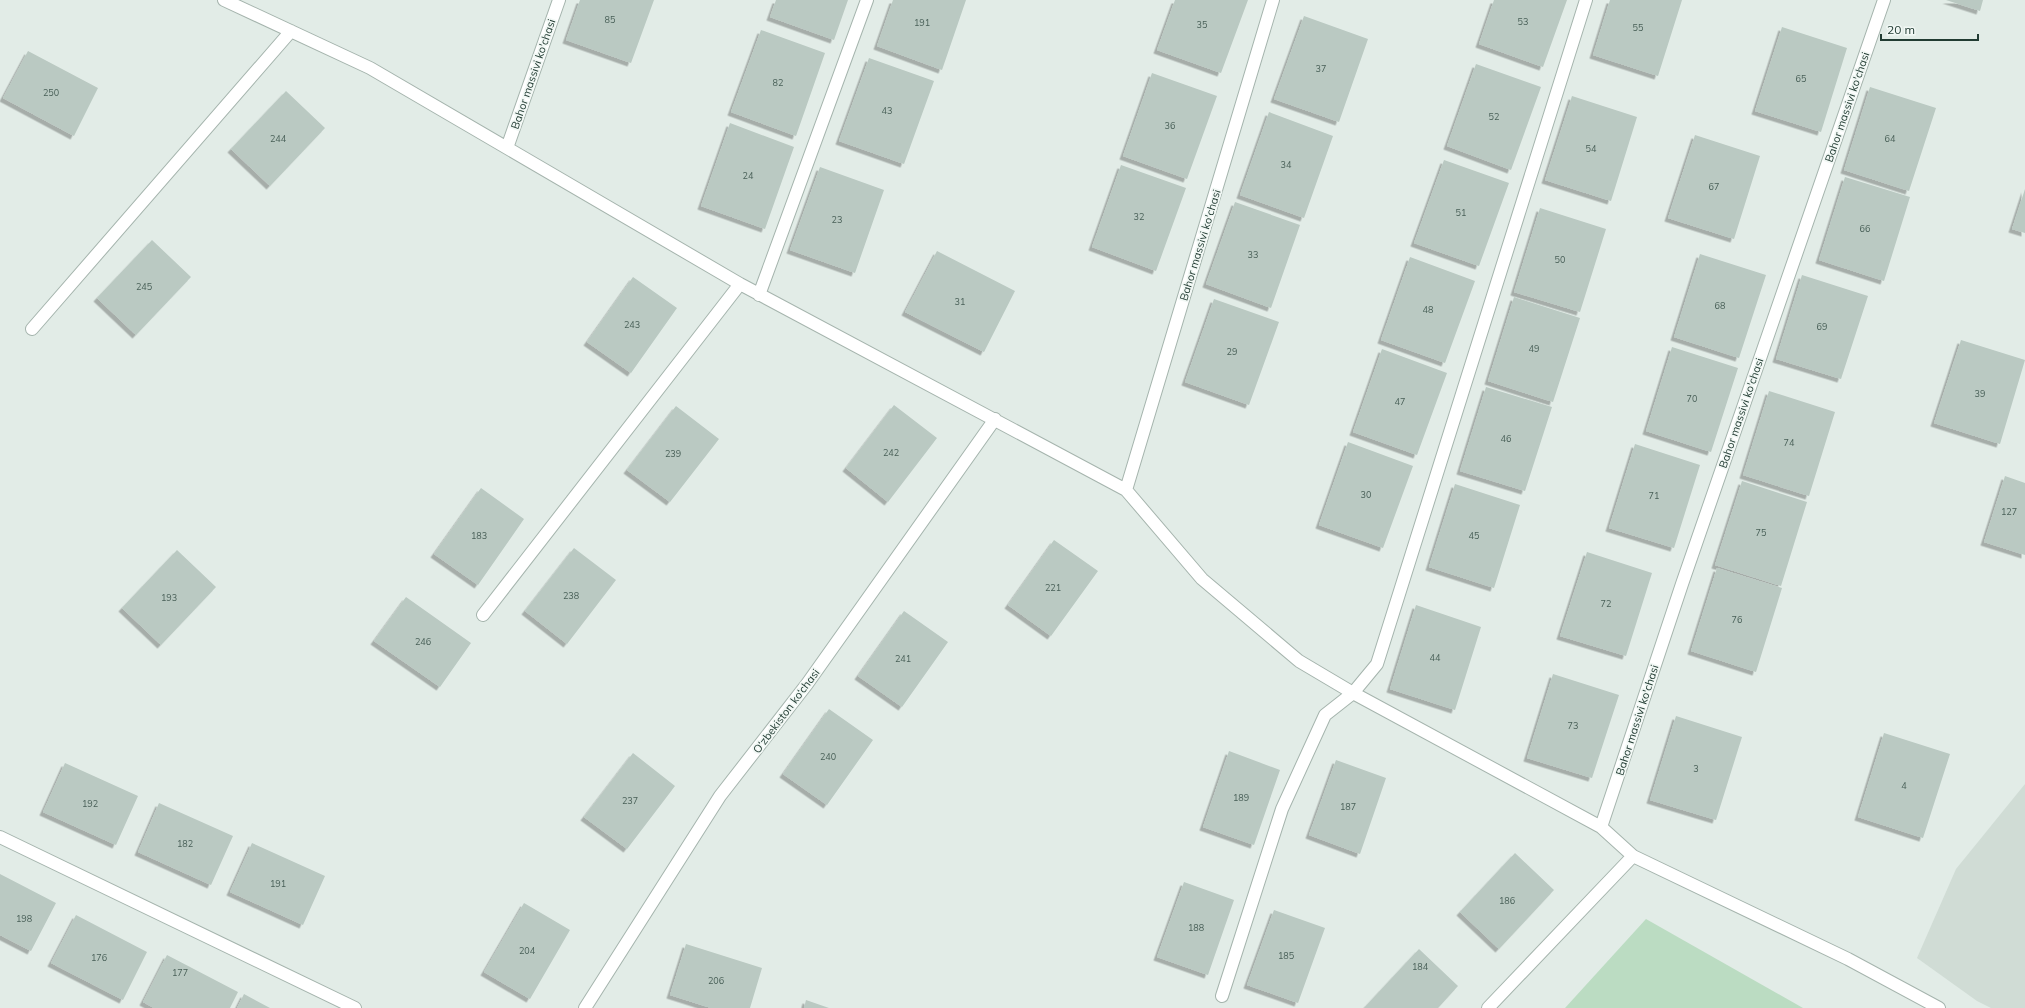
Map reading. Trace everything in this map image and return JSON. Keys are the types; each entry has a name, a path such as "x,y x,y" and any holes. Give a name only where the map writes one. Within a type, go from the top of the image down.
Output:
{"street":[{"path":"224,0 370,68 759,295 995,419 1126,490 1202,579 1299,661 1353,693 1601,827 1633,856 1848,959 1939,1008"},
{"name":"Bahor massivi ko'chasi","path":"507,148 559,0"},
{"path":"759,295 866,0"},
{"name":"Bahor massivi ko'chasi","path":"1126,490 1273,0"},
{"path":"1222,996 1282,809 1325,715 1353,693 1377,664 1586,0"},
{"name":"Bahor massivi ko'chasi","path":"1601,827 1682,584 1884,0"},
{"path":"32,329 291,31"},
{"path":"483,615 740,284"},
{"name":"O‘zbekiston ko‘chasi","path":"585,1008 720,796 807,684 995,419"},
{"path":"0,837 355,1008"},
{"path":"1488,1008 1633,856"}],"shaded area":[{"path":"2025,784 2025,1008 1991,1008 1977,1001 1917,958 1956,869"}],"green space":[{"path":"1646,919 1803,1008 1565,1008"}],"building":[{"path":"580,0 654,0 631,63 566,40"},
{"path":"776,0 848,0 834,40 770,17"},
{"path":"893,0 966,0 942,70 877,46"},
{"path":"1175,0 1248,0 1221,73 1157,50"},
{"path":"1494,0 1567,0 1543,67 1479,44"},
{"path":"1610,0 1682,0 1658,76 1593,55"},
{"path":"1946,0 1983,0 1980,11"},
{"path":"1304,16 1368,39 1339,122 1274,99"},
{"path":"1782,27 1847,48 1821,132 1755,111"},
{"path":"761,30 825,53 796,136 731,112"},
{"path":"28,51 98,88 74,136 3,98"},
{"path":"869,58 934,81 904,164 839,141"},
{"path":"1476,64 1541,87 1511,170 1447,146"},
{"path":"1152,73 1217,96 1187,179 1123,156"},
{"path":"1870,87 1936,108 1909,191 1844,170"},
{"path":"286,91 325,128 270,186 231,149"},
{"path":"1572,96 1637,117 1611,201 1545,180"},
{"path":"1269,112 1333,136 1304,218 1240,195"},
{"path":"730,123 794,147 765,229 701,206"},
{"path":"1695,135 1760,156 1734,239 1668,218"},
{"path":"1444,160 1509,183 1479,266 1414,243"},
{"path":"1121,165 1186,188 1156,271 1092,247"},
{"path":"820,167 884,190 855,273 790,250"},
{"path":"1845,177 1910,197 1884,281 1819,260"},
{"path":"2025,189 2025,233 2012,229"},
{"path":"1235,202 1300,225 1271,308 1206,284"},
{"path":"1540,208 1606,229 1580,312 1514,292"},
{"path":"152,240 191,277 136,335 97,298"},
{"path":"937,251 1015,291 984,352 905,312"},
{"path":"1700,254 1766,275 1739,358 1674,337"},
{"path":"1410,257 1475,281 1445,363 1381,340"},
{"path":"1802,275 1868,296 1841,379 1776,359"},
{"path":"633,277 677,308 631,373 587,342"},
{"path":"1514,297 1580,318 1553,402 1488,381"},
{"path":"1214,299 1279,322 1249,405 1185,382"},
{"path":"1961,340 2025,360 2000,444 1934,423"},
{"path":"1672,347 1738,368 1711,452 1646,431"},
{"path":"1382,349 1447,373 1417,455 1353,432"},
{"path":"1486,387 1552,407 1525,491 1460,471"},
{"path":"1769,391 1835,412 1809,496 1743,475"},
{"path":"894,405 937,438 888,502 846,468"},
{"path":"676,406 719,439 670,502 627,470"},
{"path":"1348,442 1413,466 1383,548 1319,525"},
{"path":"1635,444 1700,465 1674,548 1609,528"},
{"path":"2005,476 2025,483 2025,555 1984,542"},
{"path":"1742,481 1807,502 1781,586 1715,565"},
{"path":"1455,484 1520,505 1494,588 1429,567"},
{"path":"481,488 524,519 478,585 434,554"},
{"path":"1054,540 1098,571 1051,636 1008,605"},
{"path":"574,548 616,580 567,644 525,611"},
{"path":"177,550 216,587 161,645 122,608"},
{"path":"1587,552 1652,573 1626,656 1560,636"},
{"path":"1717,568 1782,588 1756,672 1691,651"},
{"path":"406,597 471,643 440,687 374,641"},
{"path":"1416,605 1481,627 1455,710 1390,689"},
{"path":"904,611 948,642 902,707 858,676"},
{"path":"1553,674 1619,695 1592,778 1527,758"},
{"path":"829,709 873,740 827,805 783,774"},
{"path":"1676,716 1742,737 1716,820 1650,800"},
{"path":"1884,733 1950,754 1923,838 1858,817"},
{"path":"1229,751 1280,770 1254,845 1203,827"},
{"path":"633,753 675,786 627,849 584,817"},
{"path":"1336,760 1386,778 1360,854 1309,835"},
{"path":"65,763 138,796 116,845 43,812"},
{"path":"159,803 233,836 211,885 138,852"},
{"path":"252,843 325,876 303,925 230,892"},
{"path":"1515,853 1554,890 1499,949 1460,912"},
{"path":"0,874 56,903 31,951 0,935"},
{"path":"1184,882 1234,900 1208,975 1157,957"},
{"path":"524,903 570,930 530,999 484,972"},
{"path":"1274,910 1325,928 1298,1003 1247,985"},
{"path":"76,915 147,952 123,1000 51,963"},
{"path":"686,944 762,968 750,1008 711,1008 670,995"},
{"path":"1419,949 1458,986 1438,1008 1364,1008"},
{"path":"167,955 238,992 230,1008 154,1008 143,1002"},
{"path":"244,994 270,1008 237,1008"},
{"path":"806,1000 829,1008 804,1008"}]}
